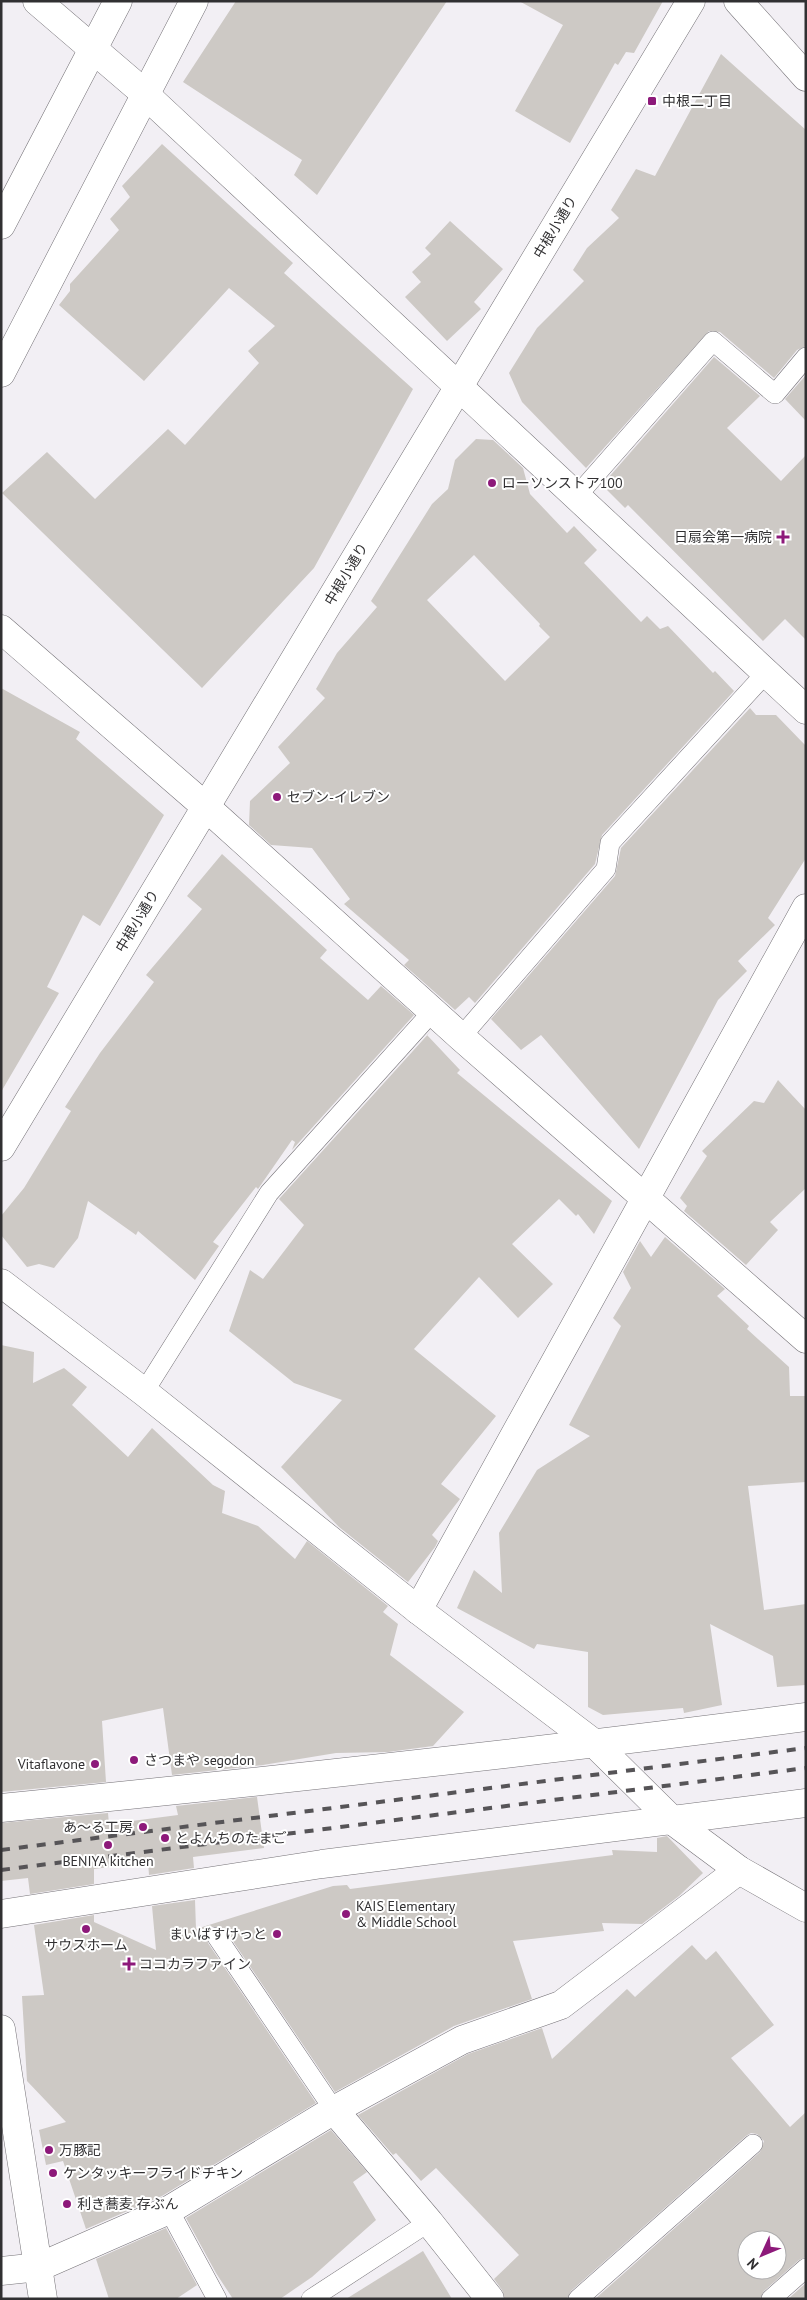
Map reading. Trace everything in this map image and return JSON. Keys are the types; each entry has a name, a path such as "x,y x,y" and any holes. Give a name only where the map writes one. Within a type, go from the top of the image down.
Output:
{"street":[{"path":"37,1 140,90 806,710"},
{"path":"1,225 99,53 118,1"},
{"path":"1,373 140,90 194,1"},
{"name":"中根小通り","path":"1,1146 691,1"},
{"path":"738,1 806,77"},
{"path":"1,629 206,807 461,1037 647,1198 806,1340"},
{"path":"418,1610 806,908"},
{"path":"1,1283 144,1392 418,1610 596,1744 673,1821 739,1870 806,1908"},
{"path":"1,1808 311,1777 596,1744 806,1717"},
{"path":"1,1914 322,1864 806,1803"},
{"path":"1,2271 39,2267 169,2210 334,2110 462,2040 560,2005 739,1870"},
{"path":"1,2029 43,2299"},
{"path":"334,2110 429,2222 490,2299"}],"lane":[{"path":"576,496 713,341 775,394 806,357"},
{"path":"461,1037 606,869 610,843 766,673"},
{"path":"144,1392 269,1193 432,1011"},
{"path":"217,1937 334,2110"},
{"path":"578,2299 754,2144"},
{"path":"169,2210 217,2299"},
{"path":"311,2299 429,2222"},
{"path":"772,2299 806,2268"}],"building":[{"path":"236,1 447,1 317,195 294,175 302,160 183,82"},
{"path":"519,1 663,1 634,53 626,52 618,65 615,63 570,143 515,111 563,25"},
{"path":"721,54 806,130 806,346 797,350 774,378 720,332 709,331 586,468 522,402 509,373 537,328 584,281 573,270 587,248 619,218 611,210 636,169 655,176"},
{"path":"162,144 293,263 284,273 413,389 314,568 202,688 2,493 47,452 95,499 168,429 185,445 259,363 248,351 275,326 229,288 144,381 59,305 70,291 70,284 119,230 110,219 130,197 122,186"},
{"path":"450,221 503,269 474,302 481,309 447,341 405,297 421,282 412,272 431,254 425,248"},
{"path":"714,357 760,396 727,428 781,481 806,455 806,640 785,619 763,641 628,505 625,508 602,485"},
{"path":"806,375 806,421 785,399"},
{"path":"476,439 493,440 523,468 530,494 567,533 574,526 597,550 584,563 641,622 647,616 660,629 668,626 713,673 715,671 734,691 602,835 595,864 475,1003 469,997 455,1010 404,965 409,960 344,904 350,899 312,848 271,845 249,825 250,801 290,763 278,747 325,698 316,689 337,653 377,607 371,601 432,504 448,489 455,460","holes":["474,555 540,624 539,626 550,637 505,681 427,600"]},
{"path":"1,688 80,732 76,739 164,815 100,926 83,915 47,987 59,993 1,1092"},
{"path":"750,708 756,715 776,715 806,746 806,858 768,918 775,925 738,961 747,971 718,1000 639,1149 541,1035 521,1050 491,1019 615,876 621,848"},
{"path":"222,854 327,950 320,958 368,1000 381,986 414,1015 292,1150 295,1142 292,1140 258,1189 256,1187 213,1242 219,1246 195,1280 138,1231 136,1235 88,1201 78,1238 54,1268 39,1264 27,1267 1,1235 1,1216 24,1188 71,1111 65,1107 100,1053 154,982 146,975 202,909 187,896"},
{"path":"427,1035 460,1070 457,1073 612,1201 594,1234 578,1214 576,1216 559,1199 512,1244 553,1284 518,1318 479,1277 414,1349 496,1416 441,1484 460,1499 432,1535 438,1541 435,1547 408,1582 339,1527 281,1467 342,1400 294,1383 229,1331 250,1270 263,1279 304,1225 279,1199"},
{"path":"778,1080 806,1110 806,1188 770,1222 778,1230 746,1265 684,1211 687,1206 680,1198 707,1156 702,1151 754,1101 764,1103"},
{"path":"665,1237 725,1289 717,1296 749,1326 747,1329 789,1367 790,1396 806,1396 806,1482 748,1486 764,1610 806,1604 806,1685 777,1687 773,1656 710,1624 722,1705 684,1713 683,1708 603,1715 588,1707 588,1652 537,1644 534,1649 457,1608 474,1570 502,1593 499,1533 537,1470 590,1436 569,1425 621,1326 613,1318 631,1288 623,1272 640,1241 651,1257"},
{"path":"1,1345 34,1352 33,1383 64,1368 87,1387 72,1405 128,1457 152,1428 213,1485 225,1491 222,1513 258,1526 295,1559 307,1541 388,1606 383,1612 398,1624 390,1655 464,1712 433,1746 388,1752 336,1753 263,1765 172,1775 163,1708 102,1721 106,1782 1,1792"},
{"path":"257,1797 264,1848 193,1857 194,1868 149,1875 148,1862 94,1869 94,1884 30,1894 28,1878 1,1881 1,1823 108,1813 109,1824 178,1815 176,1806"},
{"path":"667,1836 703,1873 679,1896 642,1924 602,1923 604,1931 513,1941 532,1999 454,2026 335,2092 226,1931 221,1927 211,1927 207,1933 208,1943 316,2103 162,2196 86,2229 63,2161 46,2165 39,2130 66,2122 27,2081 22,1996 44,1995 34,1925 94,1915 94,1922 156,1950 152,1906 195,1900 196,1929 333,1886 347,1885 350,1889 613,1855 612,1850 657,1852 657,1838"},
{"path":"692,1945 706,1960 716,1951 774,2025 731,2058 790,2127 806,2112 806,2257 799,2260 787,2271 787,2230 737,2230 737,2280 776,2280 764,2291 760,2299 595,2299 760,2152 764,2141 757,2134 751,2133 746,2136 571,2291 567,2299 505,2299 502,2290 494,2279 519,2255 436,2168 421,2181 396,2153 393,2155 358,2115 468,2054 542,2028 552,2059 627,1989 635,1997"},
{"path":"331,2130 367,2172 353,2182 376,2220 312,2277 280,2299 233,2299 216,2273 186,2218"},
{"path":"166,2228 197,2285 176,2299 109,2299 96,2259"},
{"path":"423,2251 452,2299 346,2299"},
{"path":"806,2283 806,2299 788,2299"}],"railway":[{"path":"1,1850 806,1748"},
{"path":"1,1870 806,1768"}],"place":[{"name":"中根二丁目","path":"652,101"},
{"name":"ローソンストア100","path":"492,483"},
{"name":"日扇会第一病院","path":"783,537"},
{"name":"セブン-イレブン","path":"277,797"},
{"name":"さつまや segodon","path":"134,1760"},
{"name":"Vitaflavone","path":"95,1764"},
{"name":"あ〜る工房","path":"143,1827"},
{"name":"とよんちのたまご","path":"165,1838"},
{"name":"BENIYA kitchen","path":"108,1845"},
{"name":"KAIS Elementary & Middle School","path":"346,1914"},
{"name":"サウスホーム","path":"86,1929"},
{"name":"まいばすけっと","path":"277,1934"},
{"name":"ココカラファイン","path":"129,1964"},
{"name":"万豚記","path":"49,2150"},
{"name":"ケンタッキーフライドチキン","path":"53,2173"},
{"name":"利き蕎麦 存ぶん","path":"67,2204"}]}
